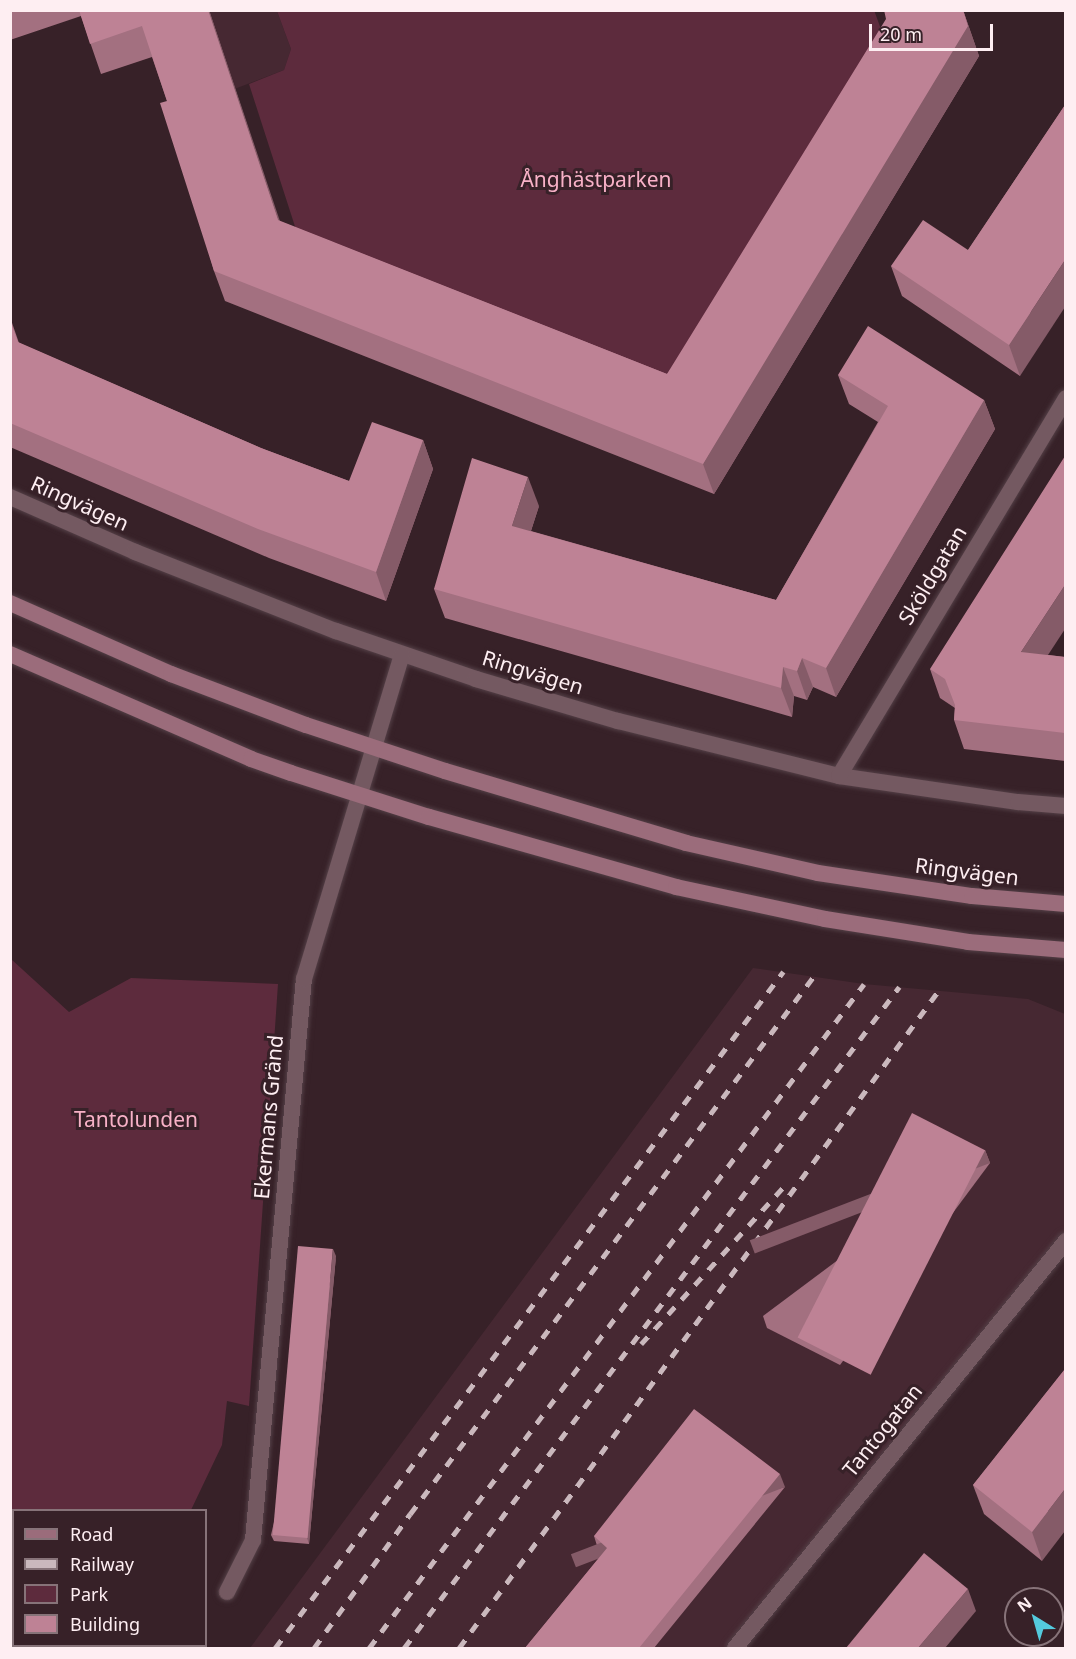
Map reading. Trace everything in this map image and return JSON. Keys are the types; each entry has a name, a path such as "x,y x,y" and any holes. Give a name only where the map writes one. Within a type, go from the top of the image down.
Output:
{"main road":[{"name":"Ringvägen","path":"10,603 171,674 375,749 686,843 818,873 972,896 1065,904"},
{"path":"10,654 251,759 361,795 676,887 825,919 968,942 1065,950"}],"street":[{"name":"Sköldgatan","path":"839,776 1065,398"},
{"name":"Ringvägen","path":"10,497 135,552 402,654 618,721 839,776 1018,802 1065,806"},
{"name":"Ekermans Gränd","path":"227,1592 253,1540 304,979 402,654"},
{"name":"Tantogatan","path":"735,1648 1065,1241"}],"shaded area":[{"path":"188,11 277,11 291,49 284,70 216,96"},
{"path":"753,968 864,984 1028,999 1065,1014 1065,1248 739,1648 250,1648"}],"green space":[{"name":"Ånghästparken","path":"874,10 882,32 665,387 300,242 249,84 284,70 291,49 277,11"},
{"name":"Tantolunden","path":"11,959 69,1012 131,978 278,984 249,1406 227,1401 222,1445 191,1509 12,1509 12,1647 127,1648 11,1648"}],"building":[{"path":"79,10 208,10 278,220 667,374 886,19 884,10 963,10 968,26 703,464 214,271 160,103 167,101 142,26 90,44"},
{"path":"1065,105 1065,260 1009,345 891,266 923,220 968,250"},
{"path":"10,320 18,342 261,448 349,481 372,422 423,440 376,572 258,529 10,423"},
{"path":"868,326 984,400 826,668 802,658 797,671 783,667 781,688 434,589 472,458 528,477 512,526 776,600 888,406 838,375"},
{"path":"1065,456 1065,585 1021,652 1065,657 1065,733 954,720 955,705 945,679 930,669"},
{"path":"912,1113 985,1150 871,1375 798,1338"},
{"path":"298,1246 333,1249 308,1538 273,1535"},
{"path":"1065,1369 1065,1489 1032,1532 973,1485"},
{"path":"694,1409 780,1474 639,1648 525,1648 607,1548 594,1536"},
{"path":"924,1553 968,1589 918,1648 846,1648"}],"railway":[{"path":"275,1648 783,972"},
{"path":"314,1648 410,1514 814,976"},
{"path":"369,1648 864,984"},
{"path":"404,1648 899,987"},
{"path":"459,1648 939,990"},
{"path":"641,1344 786,1184"}]}
